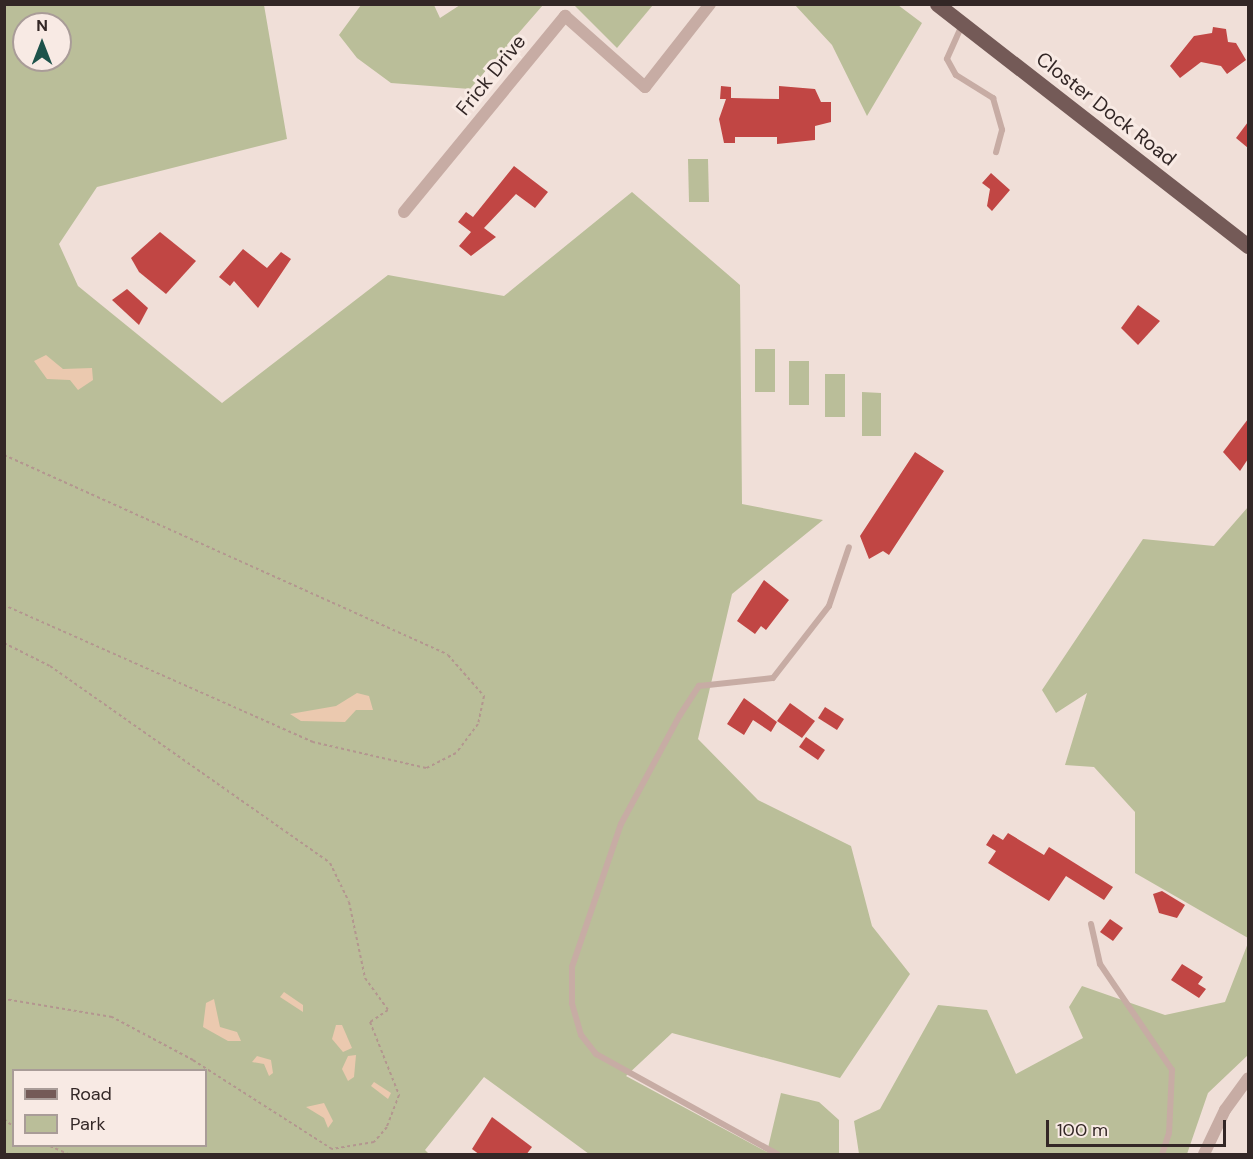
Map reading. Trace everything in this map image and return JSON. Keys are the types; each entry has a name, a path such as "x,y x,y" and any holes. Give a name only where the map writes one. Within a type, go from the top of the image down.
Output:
{"main road":[{"name":"Closter Dock Road","path":"937,4 1248,246"}],"street":[{"name":"Frick Drive","path":"404,212 565,16 645,87 710,4"},
{"path":"1204,1155 1225,1110 1248,1078"}],"lane":[{"path":"962,24 947,59 956,75 993,98 1002,130 996,152"},
{"path":"777,1155 596,1054 581,1035 572,1003 573,967 621,824 680,715 699,686 773,678 829,606 849,547"},
{"path":"1090,924 1100,964 1172,1070 1169,1133 1162,1155"}],"path":[{"path":"4,455 448,655 484,696 478,724 456,753 426,768 313,742 4,605"},
{"path":"4,643 50,666 330,863 349,902 365,978 388,1010 370,1022 399,1095 387,1127 374,1142 332,1149 193,1060 112,1017 4,999"},
{"path":"52,1147 68,1155"}],"green space":[{"path":"5,5 264,5 287,139 97,187 59,244 78,286 222,403 388,275 504,296 632,192 740,285 742,504 823,520 732,594 698,739 758,800 851,846 872,926 910,974 840,1078 672,1033 626,1076 767,1152 781,1093 819,1102 839,1120 839,1154 589,1154 484,1077 425,1150 429,1154 5,1154"},
{"path":"361,5 434,5 440,18 460,5 543,5 470,89 391,83 357,58 339,35"},
{"path":"574,5 653,5 617,48"},
{"path":"795,5 898,5 922,23 867,116 832,45"},
{"path":"688,159 708,159 709,202 689,202"},
{"path":"755,349 775,349 775,392 755,392"},
{"path":"789,361 809,361 809,405 789,405"},
{"path":"825,374 845,374 845,417 825,417"},
{"path":"862,392 881,393 881,436 862,436"},
{"path":"1248,507 1248,938 1135,873 1135,812 1094,767 1065,765 1087,693 1056,713 1042,690 1143,539 1214,546"},
{"path":"1248,943 1248,1055 1208,1093 1187,1154 859,1154 854,1121 880,1109 938,1005 987,1010 1016,1074 1083,1038 1069,1007 1082,986 1165,1015 1225,1002"}],"sand":[{"path":"46,355 63,369 92,368 93,380 78,390 70,380 47,379 34,361"},
{"path":"357,693 369,696 373,710 356,710 345,722 301,721 290,714 336,706"},
{"path":"284,992 303,1005 303,1012 280,997"},
{"path":"214,999 220,1027 237,1032 241,1041 228,1041 203,1027 206,1003"},
{"path":"336,1025 342,1025 352,1048 343,1052 332,1039"},
{"path":"356,1055 354,1077 348,1081 342,1069 348,1056"},
{"path":"257,1056 271,1060 273,1073 269,1076 264,1064 252,1062"},
{"path":"374,1082 391,1093 388,1099 371,1086"},
{"path":"324,1103 333,1121 328,1128 324,1118 306,1107"}],"building":[{"path":"1213,27 1226,29 1228,42 1236,43 1246,60 1227,74 1221,66 1201,62 1180,78 1170,66 1194,36 1212,33"},
{"path":"721,86 731,87 731,98 779,99 779,86 815,89 821,102 831,102 831,122 815,126 815,140 777,144 777,137 735,137 735,143 724,143 719,119 726,99 720,99"},
{"path":"1248,122 1248,148 1236,138"},
{"path":"514,166 548,192 535,208 516,194 484,228 496,237 471,256 459,246 471,232 458,222 466,212 473,217"},
{"path":"991,173 1010,190 992,211 987,206 990,189 982,183"},
{"path":"160,232 196,261 166,294 139,272 131,258"},
{"path":"243,249 267,268 281,252 291,259 258,308 234,281 230,286 219,277"},
{"path":"127,289 148,308 139,325 112,300"},
{"path":"1138,305 1160,321 1138,345 1121,328"},
{"path":"1248,419 1248,459 1240,471 1223,452"},
{"path":"915,452 944,471 889,555 883,551 869,559 860,536"},
{"path":"764,580 789,600 766,630 761,626 755,634 737,621"},
{"path":"744,698 777,722 771,732 753,720 744,735 727,724"},
{"path":"790,703 815,721 802,738 777,721"},
{"path":"825,707 844,719 837,730 818,718"},
{"path":"806,737 825,750 818,760 799,747"},
{"path":"1008,833 1044,855 1049,847 1113,887 1104,900 1066,876 1049,901 988,863 996,851 986,845 993,834 1003,840"},
{"path":"1162,891 1185,905 1177,918 1159,913 1153,894"},
{"path":"1110,919 1123,928 1113,941 1100,932"},
{"path":"1182,964 1203,977 1198,984 1206,989 1199,998 1171,980"},
{"path":"492,1117 532,1147 526,1155 480,1155 472,1149"}]}
